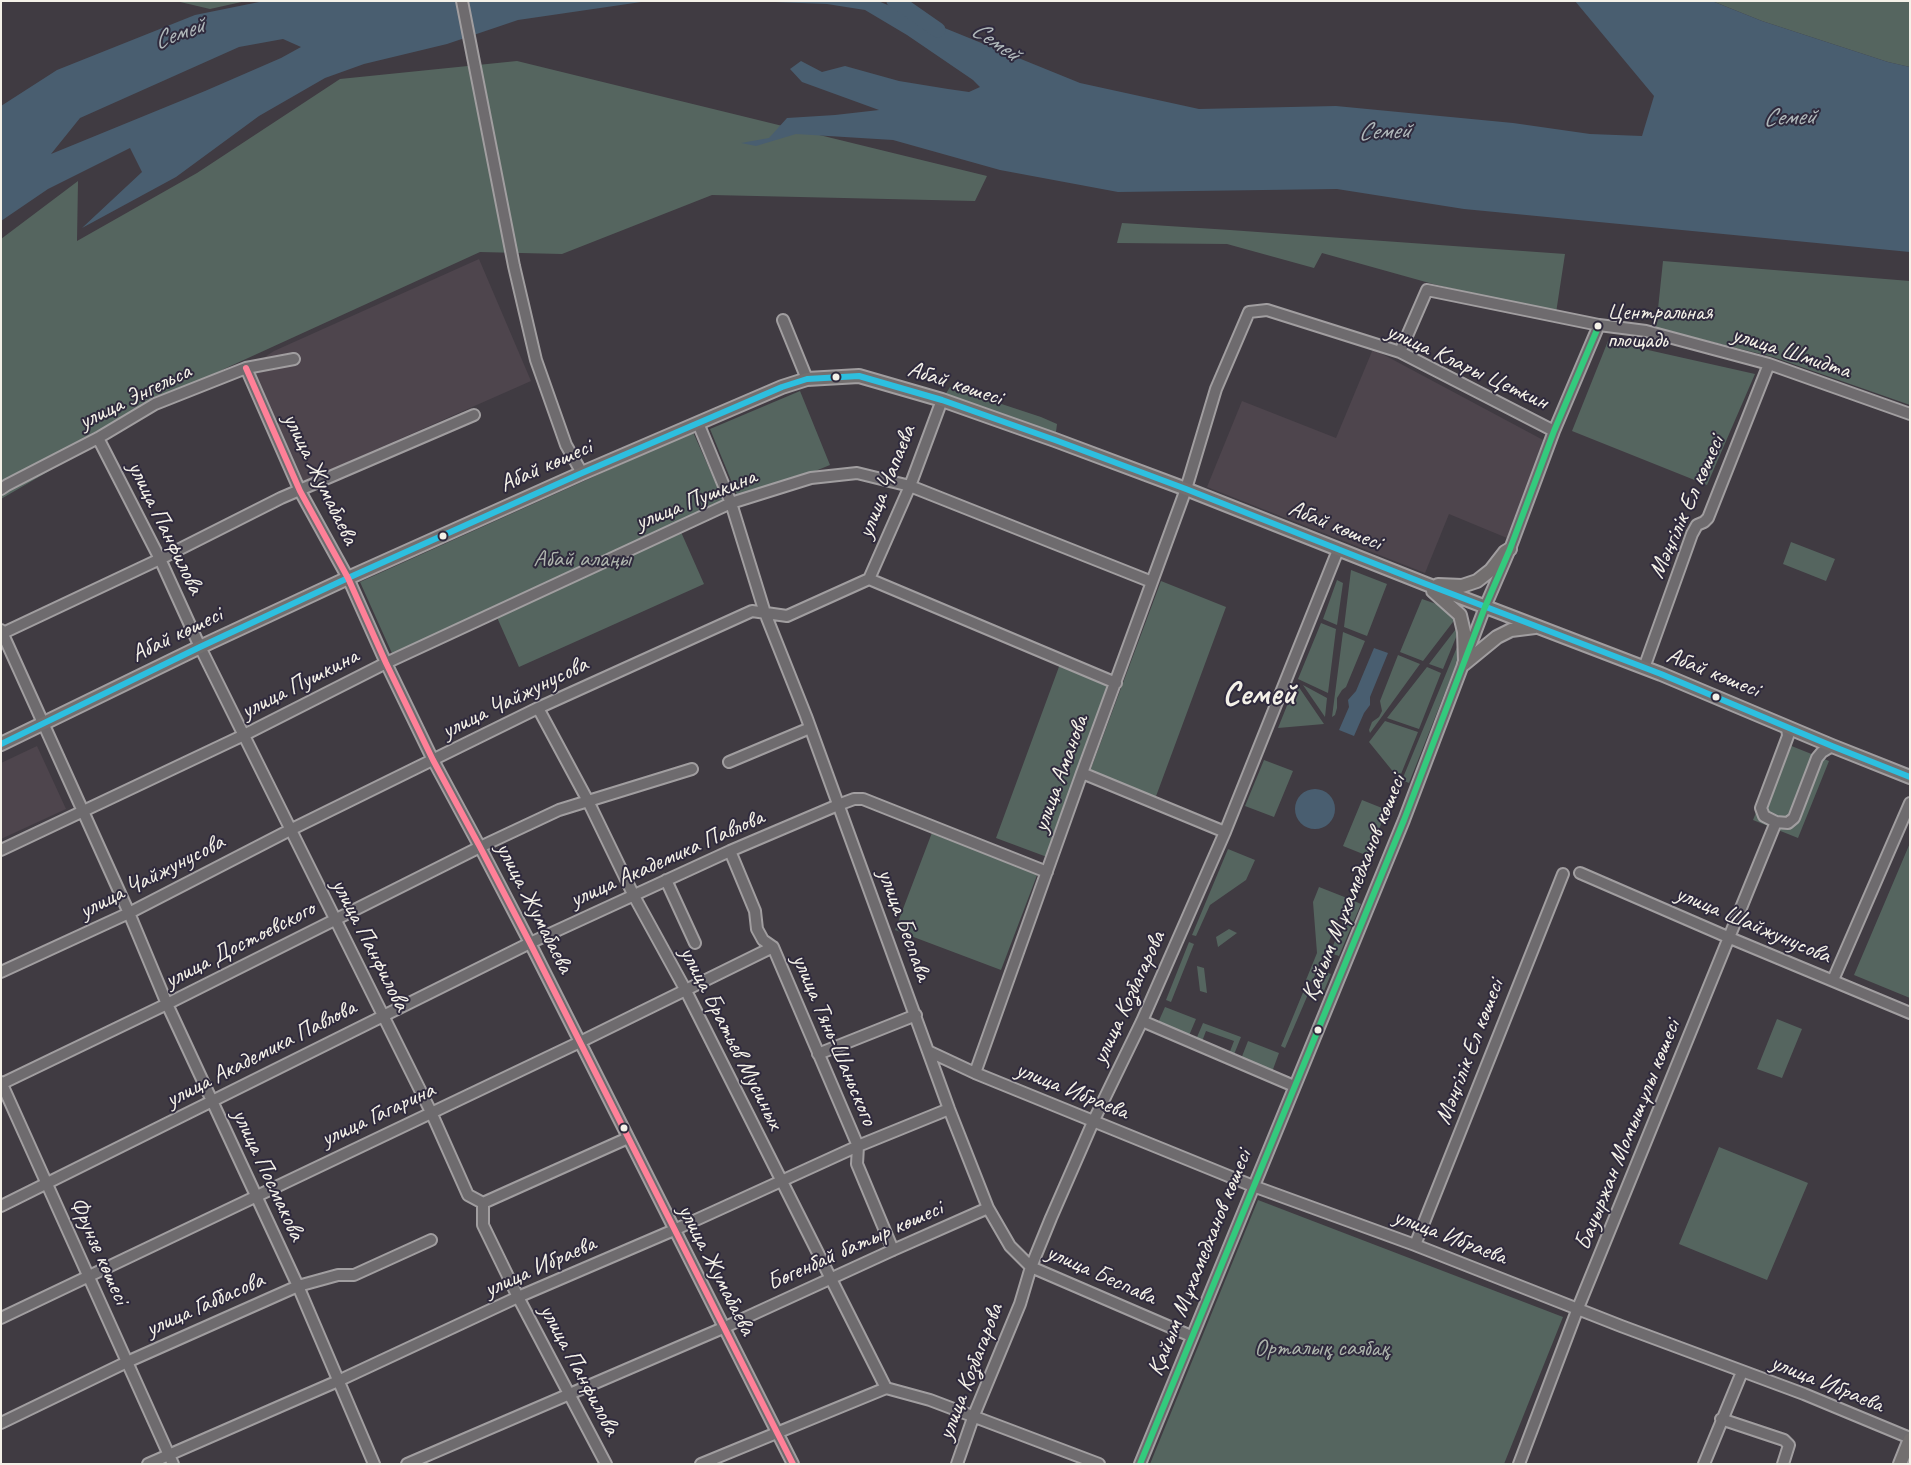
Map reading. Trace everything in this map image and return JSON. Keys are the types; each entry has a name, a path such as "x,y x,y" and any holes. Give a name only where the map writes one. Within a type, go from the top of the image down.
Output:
{"main road":[{"name":"Абай көшесі","path":"1,744 200,647 348,578 698,423 782,387 807,379 859,376 942,400 1186,489 1644,668 1909,776"},
{"path":"1426,584 1462,586 1477,581 1491,570 1505,552 1510,549"},
{"path":"1426,584 1460,615 1464,632 1465,663"},
{"path":"1465,663 1497,637 1511,630 1537,626"},
{"path":"1900,1464 1910,1439"}],"street":[{"path":"462,1 514,266 536,360 566,445 582,473"},
{"name":"улица Шмидта","path":"1400,352 1427,290 1599,325 1646,331 1769,364 1910,414"},
{"name":"улица Клары Цеткин","path":"1249,312 1267,310 1400,352 1554,431"},
{"name":"улица Аманова","path":"976,1073 1082,773 1186,489 1216,389 1249,312"},
{"path":"783,320 807,379"},
{"name":"Қайым Мұхамедханов көшесі","path":"1140,1464 1404,820 1554,431 1599,325"},
{"name":"улица Энгельса","path":"1,490 7,485 98,438 156,404 246,368 294,359"},
{"name":"Мәңгілік Ел көшесі","path":"1644,668 1692,534 1697,525 1708,518 1769,364"},
{"name":"улица Жумабаева","path":"246,368 300,491 348,578 386,663 433,760 530,943 792,1464"},
{"name":"улица Чапаева","path":"869,579 910,486 942,400"},
{"path":"2,632 160,559 281,498 474,415"},
{"name":"улица Беспава","path":"698,423 731,503 765,613 810,728 949,1108 988,1208 1010,1246 1031,1267 1191,1336"},
{"name":"улица Панфилова","path":"98,438 160,559 200,647 431,1112 468,1195 483,1203 483,1225 518,1297 606,1464"},
{"name":"улица Пушкина","path":"1,850 244,735 386,663 731,503 811,478 857,473 910,486 1152,582"},
{"name":"улица Козбагарова","path":"957,1464 974,1416 1020,1304 1031,1267 1064,1186 1142,1021 1225,832 1338,550"},
{"path":"869,579 976,622 1116,683"},
{"name":"улица Чайжунусова","path":"1,972 129,913 290,830 538,708 752,611 787,616 869,579"},
{"name":"улица Посмакова","path":"2,632 129,913 167,1004 298,1286 374,1464"},
{"name":"улица Братьев Мусиных","path":"538,708 588,801 634,896 685,990 886,1388"},
{"path":"1787,727 1788,736 1762,808 1764,816 1776,822 1788,823 1794,818 1817,758 1822,752 1832,746"},
{"path":"728,762 810,728"},
{"name":"улица Достоевского","path":"1,1083 167,1004 480,846 559,810 692,769"},
{"path":"1082,773 1225,832"},
{"name":"улица Академика Павлова","path":"1,1206 530,943 730,851 838,804 854,799 863,799 1047,872"},
{"path":"1833,980 1910,803"},
{"name":"Бауыржан Момышұлы көшесі","path":"1519,1464 1578,1308 1776,822"},
{"name":"улица Тянь-Шаньского","path":"730,851 755,912 756,929 763,940 772,947 858,1146 857,1164 894,1250"},
{"name":"улица Шайжунусова","path":"1580,873 1910,1013"},
{"name":"Мәңгілік Ел көшесі","path":"1415,1245 1563,874"},
{"path":"666,880 695,943"},
{"name":"улица Гагарина","path":"1,1318 580,1042 772,947"},
{"path":"818,1054 916,1015"},
{"path":"1142,1021 1294,1086"},
{"name":"улица Ибраева","path":"928,1051 1093,1122 1253,1186 1415,1245 1742,1372 1804,1394 1910,1439"},
{"name":"Фрунзе көшесі","path":"1,1083 171,1459"},
{"name":"улица Ибраева","path":"148,1464 171,1459 518,1297 674,1230 858,1146 949,1108"},
{"path":"483,1203 628,1138"},
{"name":"Бөгенбай батыр көшесі","path":"407,1464 724,1328 830,1278 988,1208"},
{"name":"улица Габбасова","path":"1,1423 127,1362 298,1286 338,1275 354,1275 431,1240"},
{"path":"1704,1464 1742,1372"},
{"path":"701,1464 886,1388 930,1400 1099,1464"},
{"path":"1722,1420 1784,1440 1789,1445 1783,1464"}],"shaded area":[{"path":"479,259 531,381 298,484 248,368 274,351"},
{"path":"1373,349 1545,441 1507,538 1449,514 1425,573 1207,487 1242,401 1336,438"},
{"path":"37,746 66,809 1,839 1,763"}],"green space":[{"path":"176,1 246,1 210,9"},
{"path":"1712,1 1910,1 1910,67 1888,62 1762,21"},
{"path":"517,61 987,176 975,201 712,195 562,254 480,252 224,369 1,499 1,239 78,181 77,241 197,173 340,79"},
{"path":"1122,223 1565,254 1556,313 1433,284 1322,253 1314,268 1227,244 1117,243"},
{"path":"1663,261 1910,281 1910,405 1773,357 1656,328"},
{"path":"1608,341 1755,374 1707,485 1572,431"},
{"path":"950,387 1057,424 1055,440 942,400"},
{"path":"800,391 830,465 740,502 710,429"},
{"name":"Абай алаңы","path":"693,432 728,511 681,532 704,584 519,667 496,615 395,660 360,582"},
{"path":"1791,542 1835,559 1826,581 1783,564"},
{"path":"1351,570 1387,584 1367,636 1344,627"},
{"path":"1337,580 1343,583 1337,625 1323,619"},
{"path":"1161,581 1226,607 1155,799 1089,774"},
{"path":"1422,599 1445,607 1456,618 1423,661 1400,652"},
{"path":"1321,623 1336,629 1328,693 1298,679"},
{"path":"1459,625 1459,630 1443,669 1429,664"},
{"path":"1343,632 1365,641 1346,687 1337,698 1337,708 1335,715 1332,717"},
{"path":"1462,635 1461,649 1457,662 1409,783 1402,780"},
{"path":"1398,655 1420,664 1370,733 1369,730 1372,722 1379,717 1382,711 1380,701"},
{"path":"1060,664 1111,683 1047,857 996,838"},
{"path":"1427,667 1441,673 1419,729 1387,718"},
{"path":"1296,683 1324,724 1278,728"},
{"path":"1303,685 1327,698 1325,717"},
{"path":"1385,721 1418,732 1399,779 1369,742"},
{"path":"1784,743 1829,761 1798,838 1753,820"},
{"path":"1264,760 1293,771 1274,817 1245,806"},
{"path":"1362,800 1387,810 1368,856 1343,846"},
{"path":"933,830 1039,870 1001,970 895,930"},
{"path":"1910,843 1910,998 1854,975"},
{"path":"1228,849 1255,860 1246,880 1210,905 1196,936 1192,935"},
{"path":"1319,887 1347,898 1312,982 1306,980 1317,953 1313,902"},
{"path":"1352,900 1361,904 1339,956 1330,953"},
{"path":"1229,929 1237,933 1218,947 1216,937"},
{"path":"1189,942 1194,944 1171,1002 1166,1000"},
{"path":"1197,966 1204,968 1207,993 1200,991"},
{"path":"1323,971 1331,974 1324,991 1315,988"},
{"path":"1304,990 1309,992 1285,1048 1281,1046"},
{"path":"1165,1007 1196,1019 1188,1038 1157,1025"},
{"path":"1777,1019 1802,1029 1782,1078 1757,1069"},
{"path":"1203,1023 1241,1037 1233,1057 1229,1054 1234,1041 1206,1031 1201,1044 1195,1042"},
{"path":"1248,1041 1279,1053 1272,1072 1241,1059"},
{"path":"1719,1147 1808,1183 1767,1280 1679,1244"},
{"name":"Орталық саябақ","path":"1258,1200 1563,1317 1504,1464 1150,1464"}],"water":[{"path":"264,1 648,1 518,20 447,44 364,64 325,78 259,116 176,177 82,228 142,172 130,148 48,189 1,221 1,106 57,70 195,15","holes":["283,39 301,47 281,58 205,91 51,154 80,118 239,47"]},
{"path":"749,1 878,1 1080,83 1199,109 1336,106 1513,123 1590,134 1642,136 1654,96 1575,1 1712,1 1762,21 1888,62 1910,67 1910,252 1464,209 1337,189 1118,192 1000,170 893,140 796,134 756,146 741,143 769,138 787,118 879,110 802,82 790,69 801,61 822,72 845,66 899,81 948,89 969,92 980,87 973,80 907,35 865,10 827,4"},
{"path":"1374,648 1388,653 1370,697 1370,705 1364,713 1354,736 1339,730 1349,707 1348,700 1356,691"},
{"path":"1311,789 1319,789 1326,792 1332,798 1335,809 1332,820 1326,826 1319,829 1311,829 1304,826 1298,820 1295,813 1295,805 1298,798 1304,792"}],"waterway":[{"name":"Семей","path":"894,1 938,30"}],"transit line":[{"path":"1140,1464 1404,820 1554,431 1599,325"},
{"path":"246,368 300,491 348,578 386,663 433,760 530,943 793,1464"},
{"path":"1,744 200,647 348,578 582,473 782,387 807,379 859,376 942,400 1186,489 1661,674 1910,777"}],"place":[{"name":"Центральная площадь","path":"1598,326"}],"district":[{"name":"Семей","path":"1259,695"}]}
